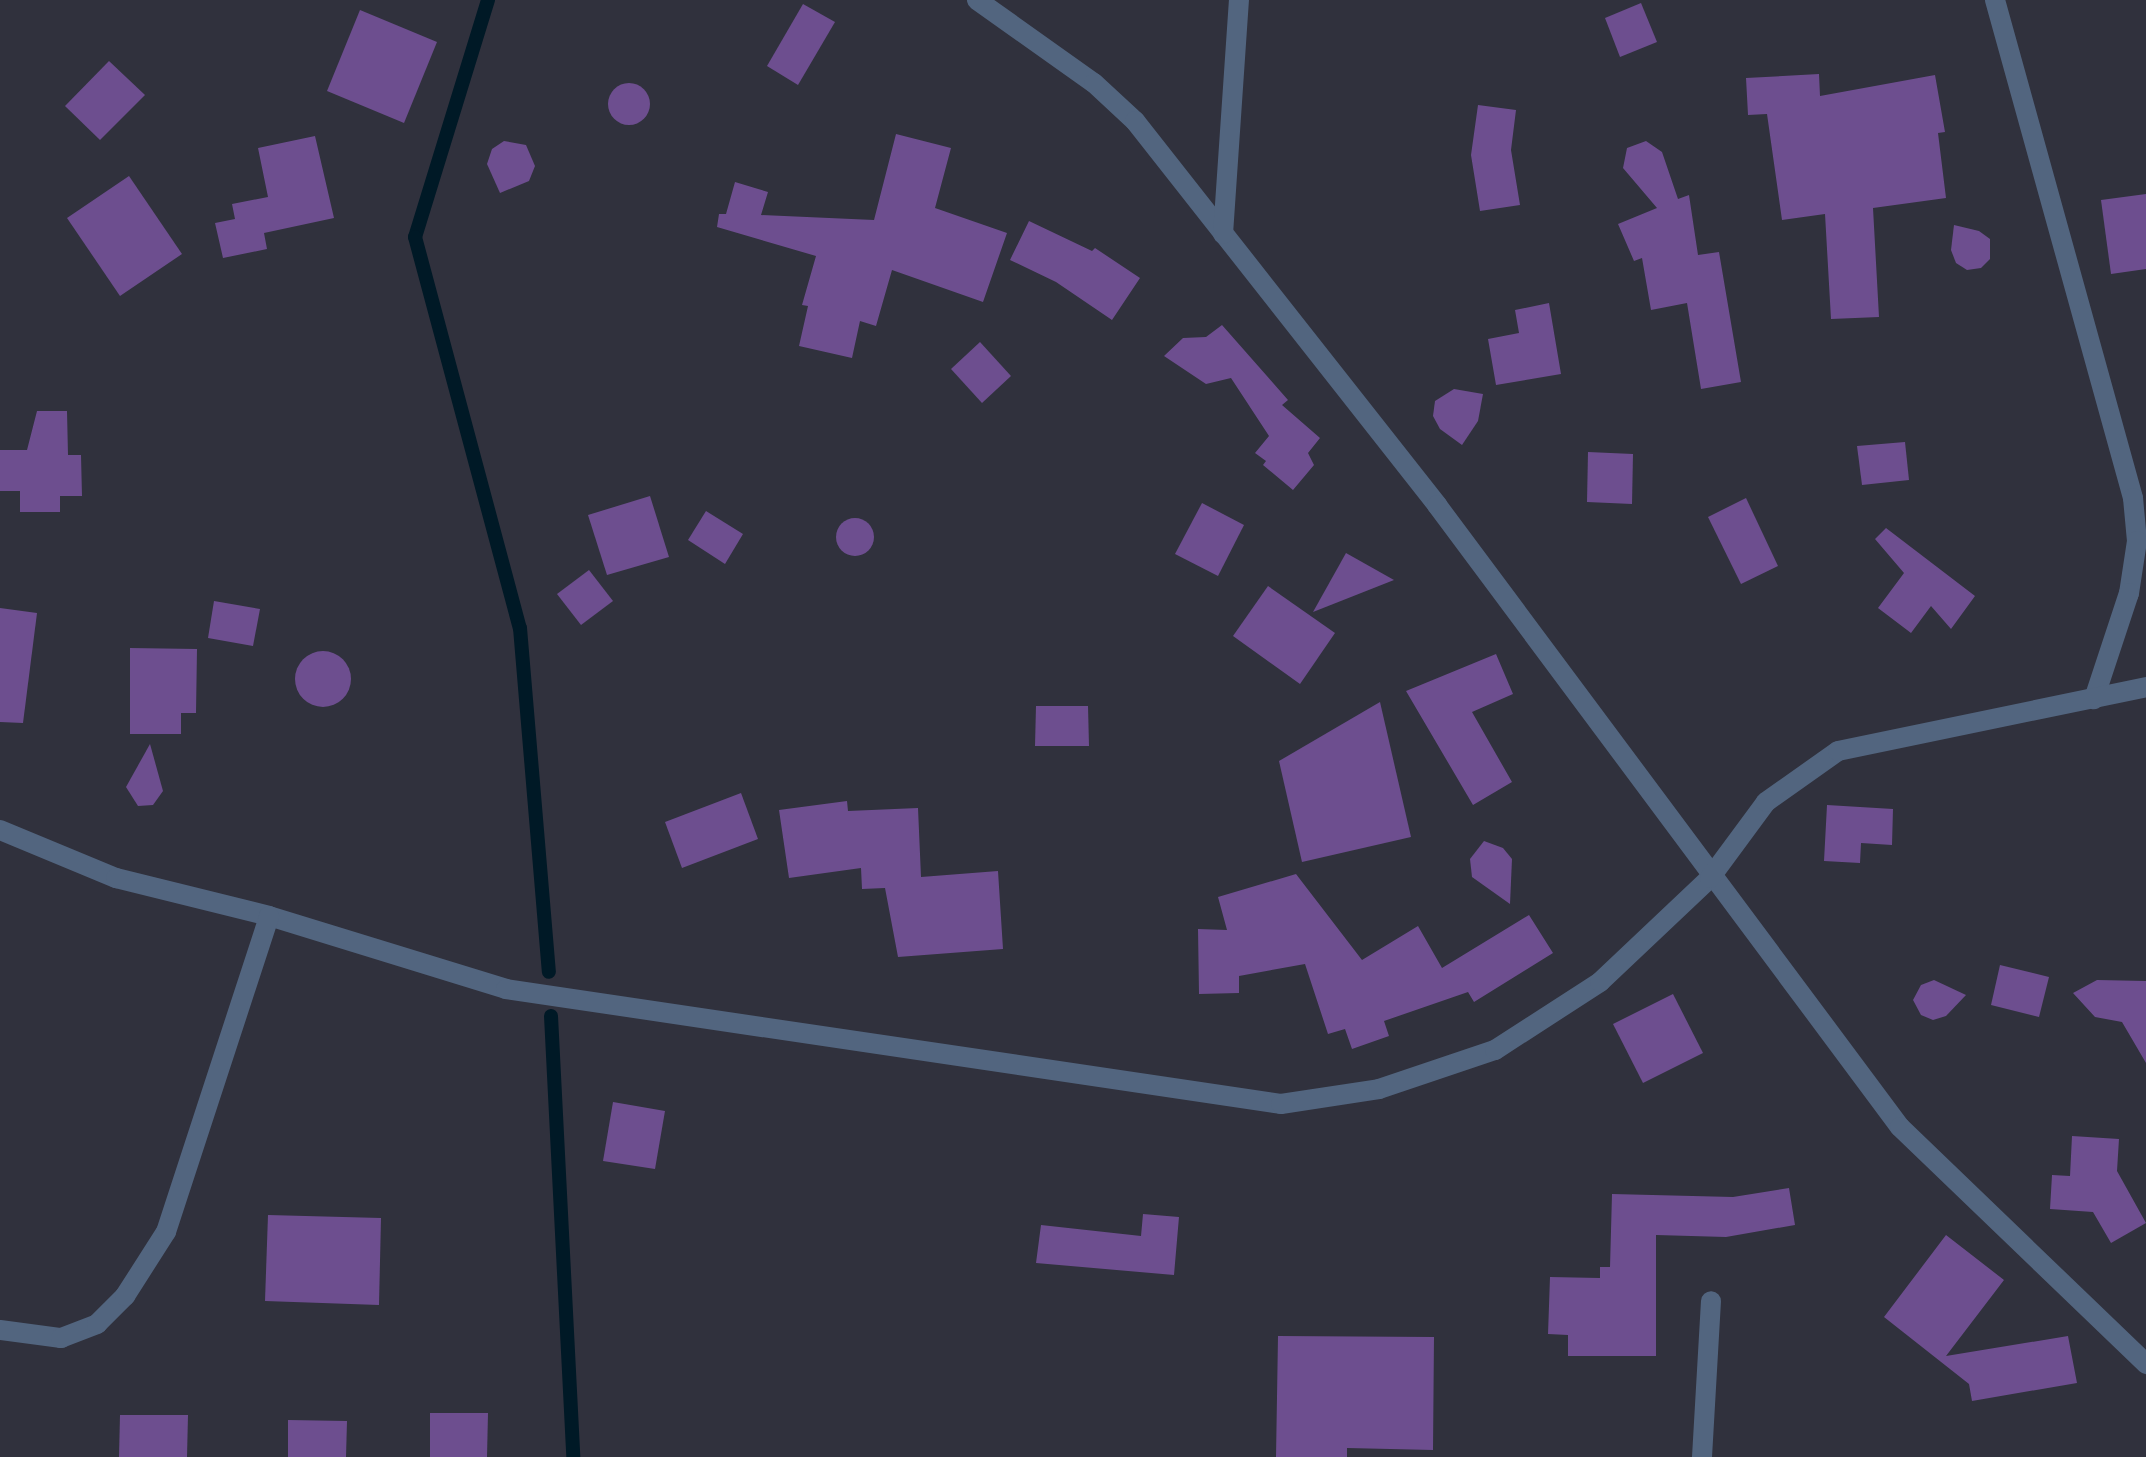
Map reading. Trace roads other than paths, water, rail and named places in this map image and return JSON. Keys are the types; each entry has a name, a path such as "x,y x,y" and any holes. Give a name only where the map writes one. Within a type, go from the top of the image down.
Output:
{"street":[{"path":"977,0 1094,83 1135,121 1437,505 1710,878 1900,1127 2146,1364"},
{"path":"1223,234 1239,0"},
{"path":"1995,0 2133,498 2137,541 2129,593 2094,699"},
{"path":"0,830 116,878 269,916 506,989 1281,1104 1379,1089 1495,1050 1600,982 1710,878 1766,802 1838,751 2146,687"},
{"path":"0,1330 61,1338 97,1324 125,1296 166,1232 269,916"},
{"path":"1702,1457 1711,1301"}],"waterway":[{"path":"488,0 415,237 520,628 549,972"},
{"path":"551,1016 573,1457"}]}
